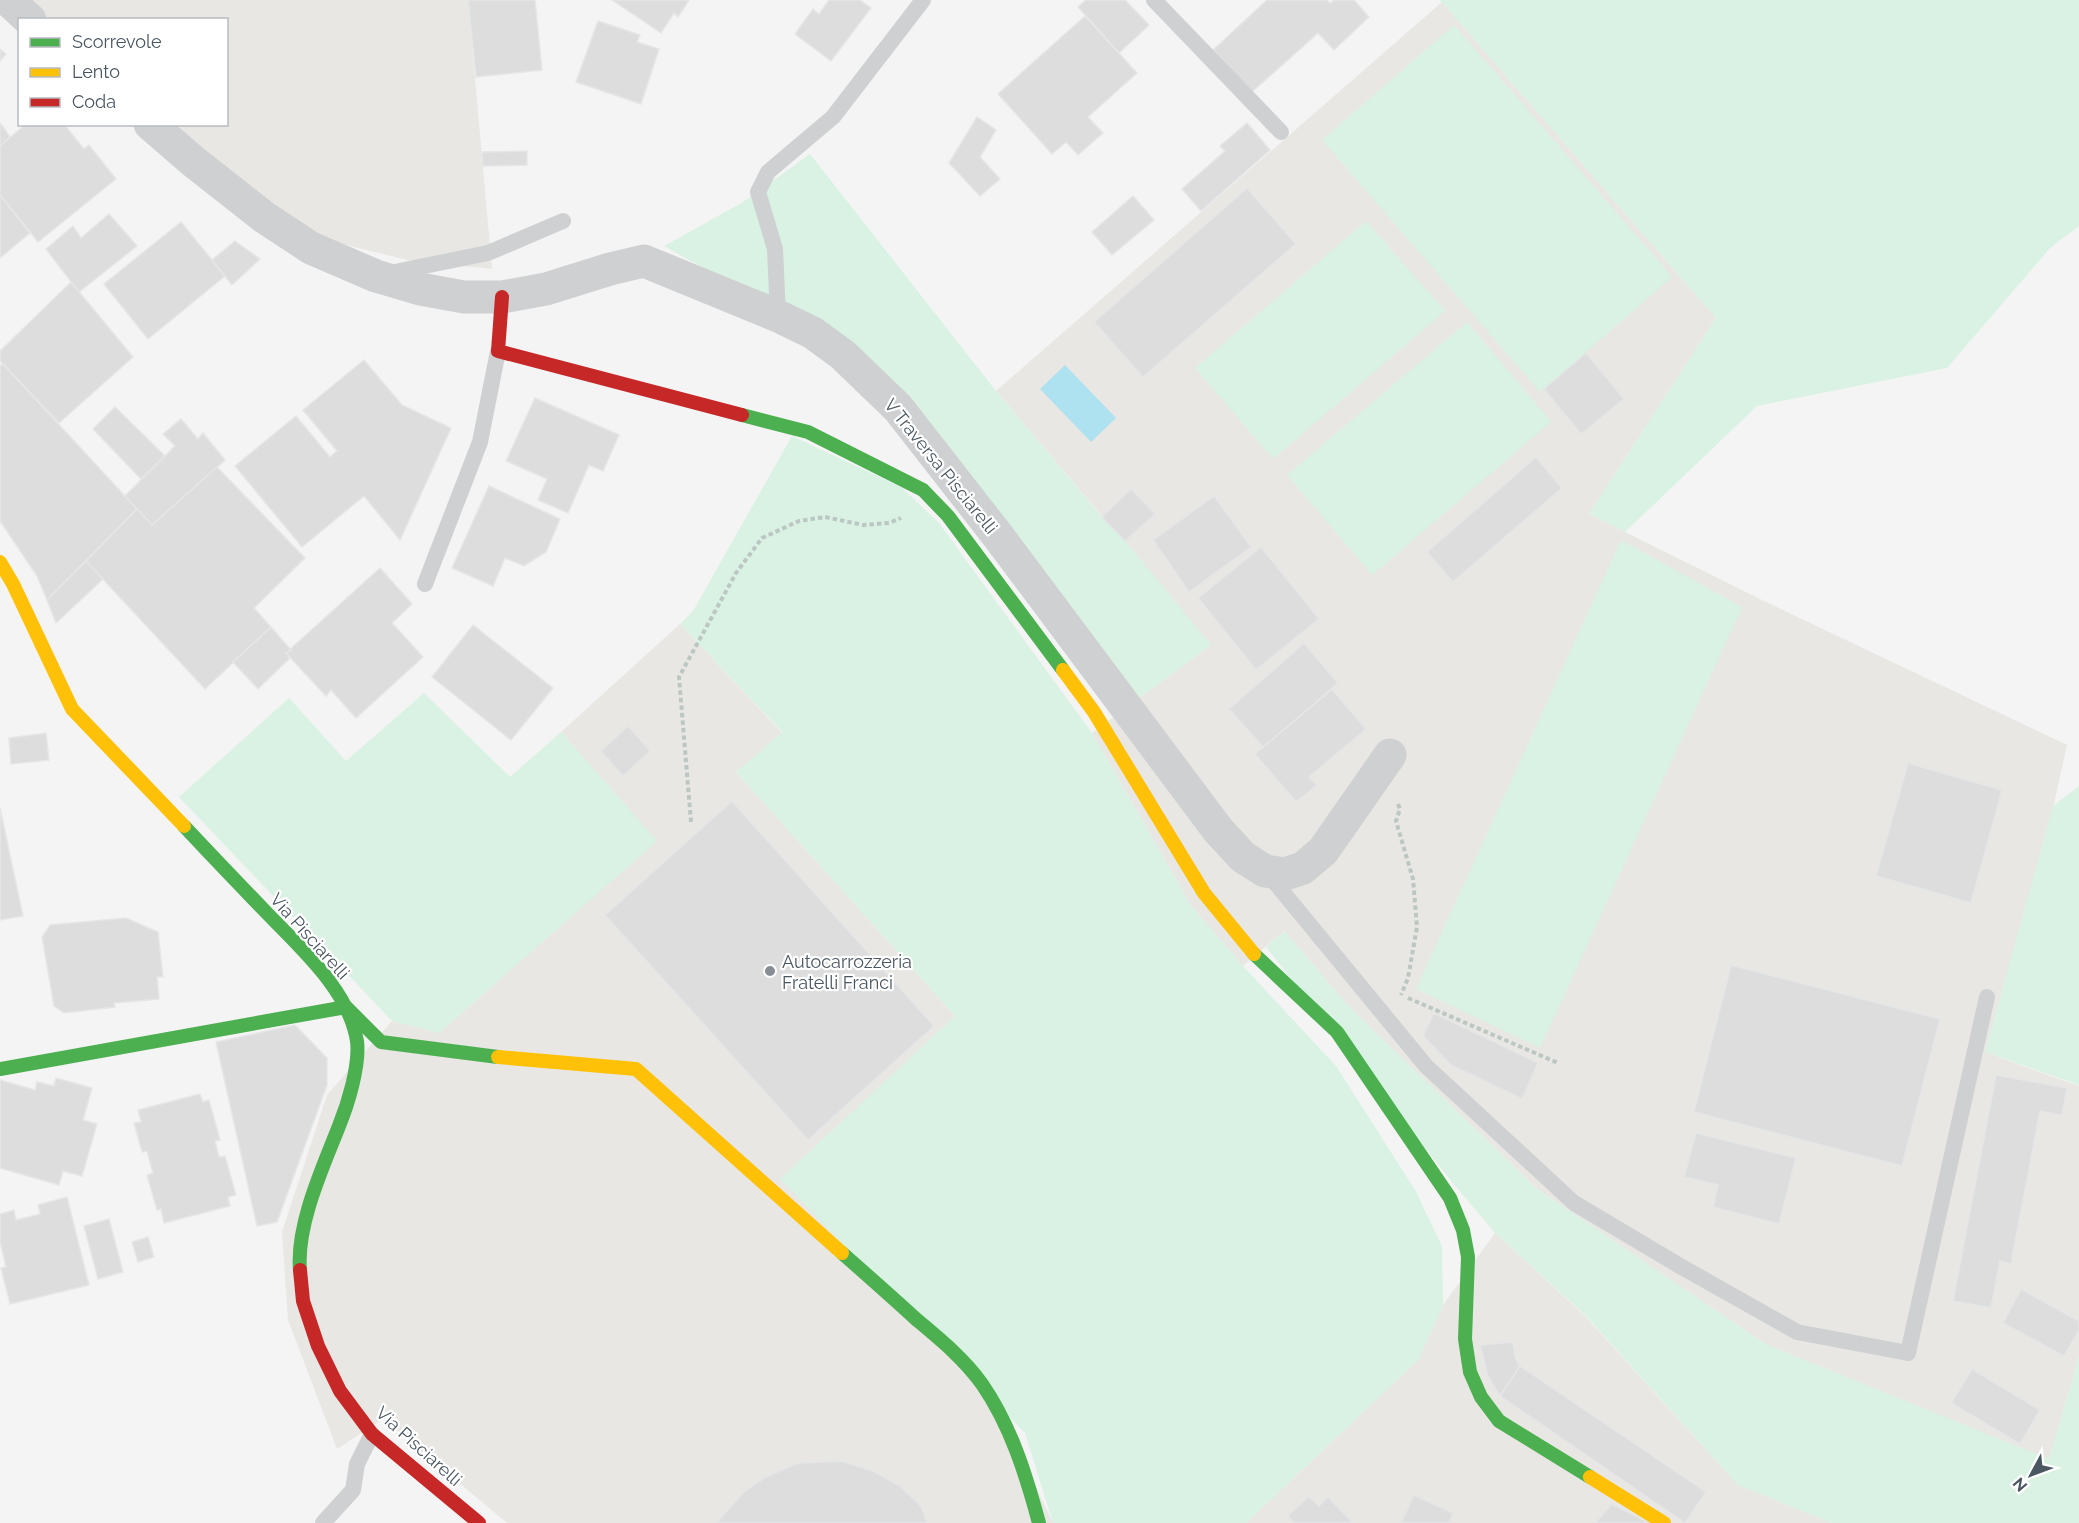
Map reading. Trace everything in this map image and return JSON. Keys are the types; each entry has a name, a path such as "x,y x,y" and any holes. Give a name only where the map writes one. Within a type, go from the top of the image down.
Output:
{"street":[{"path":"8,0 28,18"},
{"name":"V Traversa Pisciarelli","path":"152,126 264,217 311,248 376,276 420,289 464,297 502,297 546,290 610,269 644,261 778,316 813,333 843,355 898,408 998,536 1218,830 1243,857 1265,871"},
{"path":"502,297 498,351 808,432 923,490 948,516 1094,712 1204,892 1259,960 1337,1032 1450,1198 1463,1230 1468,1257 1465,1339 1470,1372 1482,1397 1499,1421 1664,1523"},
{"name":"Via Pisciarelli","path":"0,562 13,584 72,709 319,968 346,1007 357,1042 354,1076 348,1103 311,1198 298,1257 303,1301 318,1346 340,1391 372,1434 479,1523"},
{"path":"1265,871 1285,874 1303,868 1323,851 1386,760"},
{"path":"0,1069 346,1007 381,1042 481,1055 636,1069 960,1357 984,1388 1005,1428 1019,1459 1039,1523"}],"lane":[{"path":"778,316 775,249 758,192 768,172 833,117 923,0"},
{"path":"1154,0 1281,132"},
{"path":"376,276 488,253 563,221"},
{"path":"426,584 480,442 498,351"},
{"path":"1265,871 1426,1066 1574,1203 1797,1332 1908,1353 1987,997"},
{"path":"323,1523 353,1490 357,1464 372,1434"}],"path":[{"path":"691,822 679,677 736,573 762,538 799,521 825,517 862,525 889,523 906,516 923,490"},
{"path":"1386,760 1400,809 1396,821 1413,879 1417,927 1408,978 1401,995 1558,1063"}],"shaded area":[{"path":"24,0 468,0 492,269 412,261 309,236 165,126 228,126 228,18 45,18"},
{"path":"1442,2 1716,318 1589,514 1764,601 2067,745 1998,1057 2079,1086 2079,1357 2049,1460 1765,1344 1537,1189 1350,1008 1284,931 1243,966 1191,906 1092,733 1211,645 996,391"},
{"path":"680,624 782,733 736,772 955,1016 967,1343 1053,1523 507,1523 383,1419 337,1449 288,1320 282,1232 327,1095 392,1021 439,1033 656,841 561,732"},
{"path":"1495,1233 1585,1316 1738,1485 1832,1523 1246,1523 1418,1360 1443,1305"}],"green space":[{"path":"1440,0 2079,0 2079,226 2050,248 1947,368 1757,406 1625,532 1589,514 1716,318"},
{"path":"1454,25 1672,277 1540,392 1322,140"},
{"path":"810,154 996,391 1211,645 1138,699 890,384 716,275 664,246 743,202"},
{"path":"1366,221 1445,311 1273,459 1195,368"},
{"path":"1467,322 1551,422 1372,575 1287,475"},
{"path":"792,436 901,487 939,523 1092,733 1191,906 1336,1066 1415,1190 1442,1246 1443,1305 1418,1360 1246,1523 1053,1523 1025,1433 780,1179 955,1016 736,772 782,732 680,624 693,611"},
{"path":"1621,540 1742,607 1540,1048 1416,989"},
{"path":"424,693 510,777 561,732 657,841 439,1033 392,1021 179,797 289,698 346,761"},
{"path":"2079,786 2079,1085 1985,1052 2053,806"},
{"path":"1284,931 1350,1008 1537,1189 1765,1344 2049,1459 2079,1357 2079,1523 1832,1523 1738,1485 1586,1316 1495,1233 1452,1182 1266,947"}],"water":[{"path":"1065,365 1116,418 1091,442 1040,389"}],"building":[{"path":"468,0 535,0 542,70 476,77"},
{"path":"612,0 689,0 678,17 674,13 661,33"},
{"path":"829,0 860,0 871,8 831,61 795,34 813,9 819,14"},
{"path":"1086,0 1125,0 1149,25 1119,53 1078,7"},
{"path":"1267,0 1327,0 1330,3 1334,0 1354,0 1369,17 1334,50 1318,33 1252,92 1213,50"},
{"path":"1085,16 1137,73 1088,117 1103,133 1078,155 1066,142 1052,154 998,94"},
{"path":"598,21 640,35 637,42 659,49 641,104 576,82"},
{"path":"0,49 6,54 0,61"},
{"path":"977,117 996,130 980,157 1000,179 980,196 949,163"},
{"path":"1247,123 1270,150 1201,211 1182,189 1225,151 1220,146"},
{"path":"0,124 10,137 0,146"},
{"path":"24,126 66,126 84,149 89,145 116,179 38,242 0,195 0,146"},
{"path":"527,151 527,165 483,166 482,152"},
{"path":"1247,188 1296,244 1143,377 1094,322"},
{"path":"0,195 30,233 0,258"},
{"path":"1133,196 1154,220 1112,255 1092,232"},
{"path":"109,214 137,246 79,292 46,249 73,226 81,238"},
{"path":"181,222 225,276 148,339 104,284"},
{"path":"235,241 260,259 232,285 212,260"},
{"path":"71,282 133,357 59,423 0,361 0,351"},
{"path":"1586,353 1624,399 1581,434 1544,389"},
{"path":"364,360 402,405 451,428 400,540 364,496 302,547 235,466 296,416 330,457 337,451 303,410"},
{"path":"3,364 137,509 47,600 37,576 0,521 0,366"},
{"path":"535,398 619,435 603,471 589,465 568,513 538,500 547,479 506,461"},
{"path":"115,407 165,456 141,479 93,429"},
{"path":"181,419 198,439 203,433 225,460 152,525 125,496 175,446 163,434"},
{"path":"1536,457 1562,488 1453,582 1427,552"},
{"path":"217,467 305,558 254,608 271,627 205,689 86,561 137,509 152,525"},
{"path":"489,486 560,519 546,552 524,566 505,558 493,586 452,568"},
{"path":"1131,489 1155,514 1125,541 1102,517"},
{"path":"1214,496 1251,547 1189,592 1153,540"},
{"path":"1261,547 1319,619 1256,670 1198,598"},
{"path":"86,561 103,579 56,623 47,600"},
{"path":"380,568 412,604 392,623 423,657 356,718 331,690 326,696 286,653"},
{"path":"473,625 553,688 511,740 432,677"},
{"path":"271,627 291,650 286,653 290,658 258,689 233,662"},
{"path":"1304,643 1338,683 1264,748 1229,709"},
{"path":"1332,689 1366,729 1309,777 1317,785 1296,802 1255,754"},
{"path":"628,726 650,751 623,776 601,751"},
{"path":"46,733 49,760 11,764 9,738"},
{"path":"1908,763 2002,790 1971,903 1876,876"},
{"name":"Autocarrozzeria Fratelli Franci","path":"732,801 934,1026 808,1140 605,915"},
{"path":"0,808 23,916 0,920"},
{"path":"126,918 158,932 163,977 157,977 159,999 114,1003 115,1007 64,1013 54,1006 42,937 50,925"},
{"path":"1731,965 1940,1019 1902,1166 1694,1112"},
{"path":"1434,1013 1538,1063 1522,1099 1451,1065 1423,1036"},
{"path":"295,1025 327,1058 327,1085 277,1222 257,1226 216,1042"},
{"path":"1996,1075 2067,1088 2062,1115 2040,1111 2011,1264 2000,1261 1991,1308 1953,1301"},
{"path":"56,1078 92,1088 83,1120 97,1124 82,1176 63,1171 59,1185 0,1168 0,1080 35,1090 37,1082 54,1086"},
{"path":"200,1094 203,1102 209,1100 220,1140 215,1141 219,1157 225,1156 236,1195 228,1197 230,1206 164,1223 161,1209 157,1210 147,1175 153,1173 147,1151 142,1152 134,1123 141,1122 138,1110"},
{"path":"1696,1133 1796,1158 1779,1224 1713,1207 1718,1185 1684,1177"},
{"path":"67,1197 89,1285 10,1304 1,1268 6,1267 0,1241 0,1214 14,1210 16,1220 40,1214 38,1205"},
{"path":"109,1219 123,1272 98,1279 84,1226"},
{"path":"148,1237 154,1257 138,1262 132,1242"},
{"path":"2021,1289 2079,1321 2079,1330 2064,1356 2003,1323"},
{"path":"1513,1342 1515,1357 1520,1366 1500,1396 1488,1376 1480,1345"},
{"path":"1520,1366 1706,1492 1685,1523 1500,1396"},
{"path":"1972,1369 2040,1410 2020,1444 1951,1403"},
{"path":"841,1461 873,1471 900,1486 921,1506 927,1523 716,1523 744,1492 764,1478 798,1463"},
{"path":"1414,1495 1453,1513 1449,1523 1401,1523"},
{"path":"1309,1496 1319,1506 1328,1497 1353,1523 1294,1523 1288,1516"},
{"path":"1612,1504 1649,1523 1595,1523"}],"traffic: fast":[{"path":"742,415 808,432 923,490 948,516 1063,670"},
{"path":"184,826 320,969 344,1004 357,1041 357,1061 346,1107 306,1215 302,1234 300,1270"},
{"path":"1254,954 1337,1032 1450,1198 1463,1230 1468,1257 1465,1339 1470,1372 1481,1397 1499,1421 1590,1477"},
{"path":"0,1069 346,1007 381,1042 498,1057"},
{"path":"842,1253 952,1350 982,1384 1009,1434 1023,1469 1039,1523"}],"traffic: slow":[{"path":"0,562 13,584 72,709 184,826"},
{"path":"1063,670 1094,712 1204,893 1254,954"},
{"path":"498,1057 636,1069 842,1253"},
{"path":"1590,1477 1664,1523"}],"traffic: jam":[{"path":"502,297 498,351 742,415"},
{"path":"300,1270 303,1301 318,1346 340,1391 372,1434 479,1523"}],"place":[{"name":"Autocarrozzeria Fratelli Franci","path":"770,971"}]}
